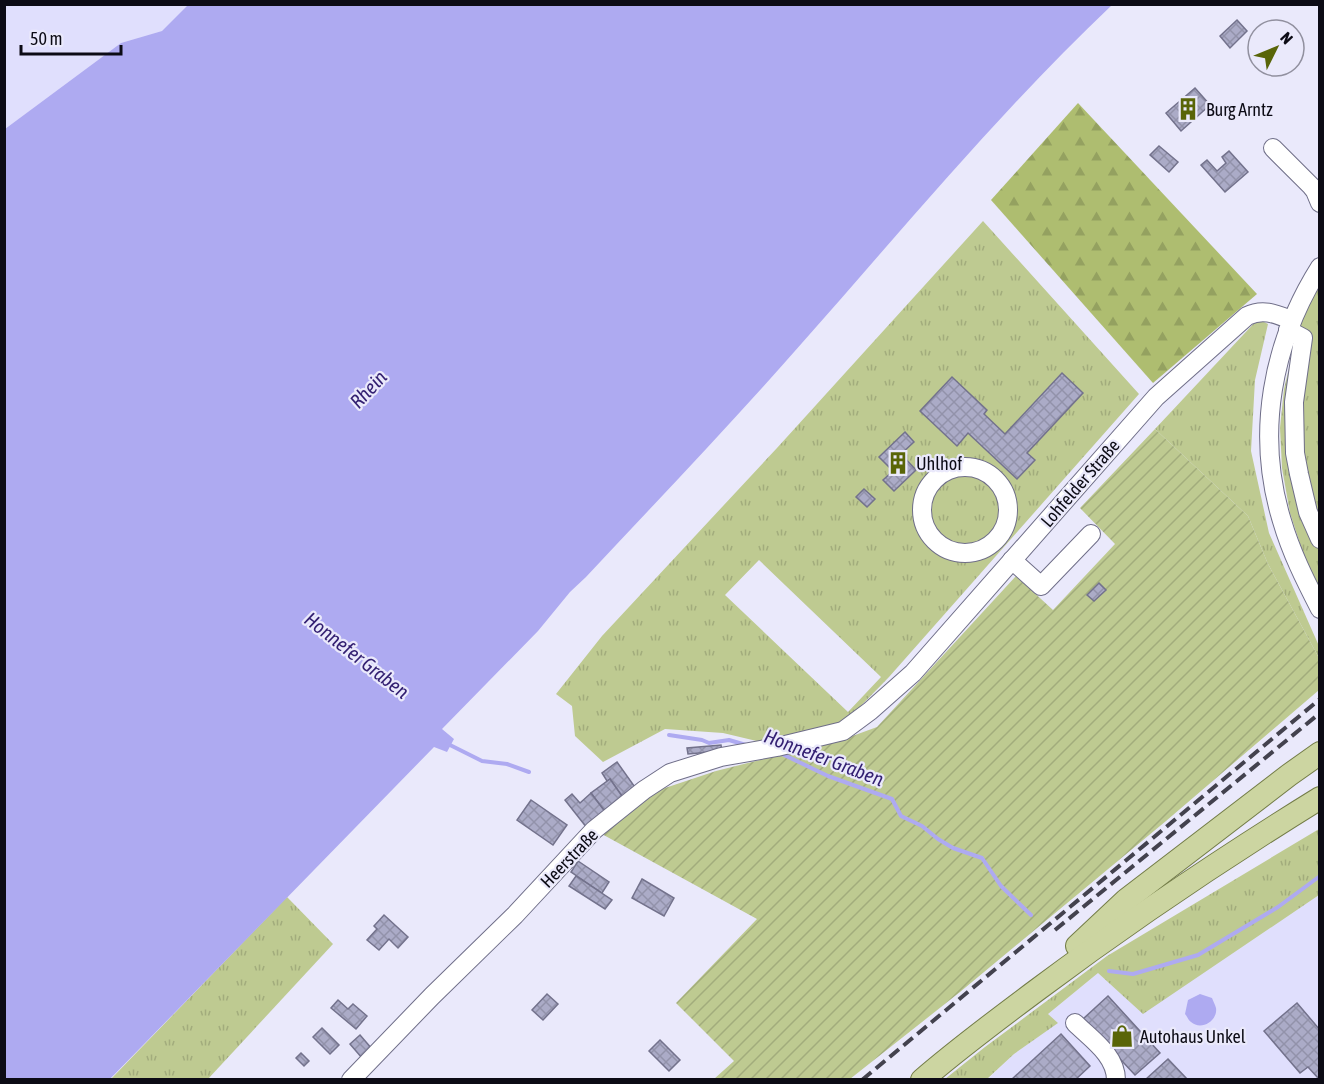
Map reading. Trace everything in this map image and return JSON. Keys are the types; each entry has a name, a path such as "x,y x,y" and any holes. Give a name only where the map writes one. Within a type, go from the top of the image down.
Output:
{"main road":[{"path":"1008,1012 1126,900 1320,753"},
{"path":"922,1080 1008,1012 1168,896 1320,798"}],"street":[{"path":"1273,148 1311,186 1320,203"},
{"path":"1320,267 1304,292 1290,325 1276,370 1269,433 1276,498 1302,574 1320,609"},
{"name":"Lohfelder Straße","path":"843,731 870,711 913,673 1156,397 1251,314 1263,311 1275,313 1290,325"},
{"path":"1290,325 1304,340 1294,402 1295,453 1308,512 1320,539"},
{"path":"964,467 979,469 992,476 1001,487 1007,500 1008,514 1004,528 996,540 985,548 972,552 958,552 945,548 934,539 926,528 922,514 923,501 928,488 938,477 950,470 964,467"},
{"path":"996,540 1041,586 1091,534"},
{"name":"Heerstraße","path":"351,1080 515,915 594,830 644,789 670,773 721,757 777,747 843,731"},
{"path":"1075,1023 1109,1057 1116,1068 1116,1080"}],"shaded area":[{"path":"5,5 189,5 162,31 121,43 5,129"},
{"path":"1319,895 1319,1079 987,1080 1014,1054 1057,1023 1048,1014 1098,973 1143,1013"}],"green space":[{"path":"1078,103 1257,294 1153,383 991,200"},
{"path":"983,221 1139,394 889,677 850,717 815,733 765,743 723,733 665,729 603,762 575,736 572,706 556,694 602,636","holes":["759,560 881,677 848,712 725,595"]},
{"path":"1319,285 1319,587 1305,559 1290,513 1282,468 1280,428 1284,389 1302,314"},
{"path":"1258,319 1268,324 1255,380 1251,451 1269,533 1319,646 1319,658 1268,564 1248,516 1155,429"},
{"path":"1155,429 1248,516 1268,564 1319,658 1319,690 960,992 850,1079 714,1079 734,1061 676,1003 757,919 600,833 641,796 716,771 847,738 877,727 1016,576 1053,610 1115,544 1080,508"},
{"path":"1319,829 1319,895 1143,1014 1098,973 1048,1014 1058,1023 1014,1054 987,1079 945,1079 1107,956"},
{"path":"287,897 333,944 208,1079 110,1080"}],"water":[{"name":"Rhein","path":"189,4 1112,5 992,128 749,402 570,592 538,631 442,729 454,739 447,752 434,747 110,1079 5,1079 5,129 121,43 162,31"},
{"path":"1200,994 1212,998 1216,1013 1212,1021 1204,1025 1195,1025 1185,1014 1188,1000"}],"building":[{"path":"1237,20 1246,30 1230,48 1220,36"},
{"name":"Burg Arntz","path":"1195,88 1210,105 1181,131 1166,113"},
{"path":"1159,146 1178,162 1169,172 1150,155"},
{"path":"1229,151 1248,172 1225,192 1201,165 1207,160 1217,171 1226,163 1222,157"},
{"path":"1062,373 1083,393 1027,453 1035,460 1017,479 968,433 957,446 920,411 952,377 987,410 984,414 1005,434"},
{"name":"Uhlhof","path":"905,432 914,442 901,454 916,470 894,491 883,480 893,471 879,457"},
{"path":"864,489 875,499 867,507 856,497"},
{"path":"1099,583 1106,590 1094,601 1087,595"},
{"path":"721,745 722,751 688,754 687,748"},
{"path":"617,762 637,790 624,799 610,779 607,781 602,773"},
{"path":"610,779 624,799 606,813 591,793"},
{"path":"591,793 606,813 587,828 565,800 572,794 580,803"},
{"path":"531,800 567,825 553,845 517,820"},
{"path":"578,861 609,882 602,893 571,872"},
{"path":"576,876 612,900 605,909 569,886"},
{"path":"642,879 674,898 664,916 632,898"},
{"path":"384,915 408,937 398,948 389,939 379,950 367,940 377,929 374,926"},
{"path":"547,994 558,1004 543,1020 532,1010"},
{"name":"Autohaus Unkel","path":"1108,996 1160,1053 1135,1075 1083,1019"},
{"path":"338,1000 348,1009 353,1004 367,1016 356,1029 331,1008"},
{"path":"1297,1003 1320,1030 1319,1079 1308,1067 1300,1073 1264,1031"},
{"path":"322,1028 339,1045 330,1054 313,1037"},
{"path":"1061,1034 1090,1066 1075,1080 1011,1080"},
{"path":"360,1035 372,1049 362,1058 350,1044"},
{"path":"660,1040 680,1060 669,1071 649,1051"},
{"path":"301,1053 309,1061 304,1066 296,1058"},
{"path":"1168,1059 1188,1080 1145,1080"}],"waterway":[{"name":"Honnefer Graben","path":"669,735 709,743 729,740 746,745"},
{"name":"Honnefer Graben","path":"448,744 482,761 507,764 529,772"},
{"name":"Honnefer Graben","path":"780,753 828,776 892,799 901,816 922,826 953,848 982,858 1001,886 1031,915"},
{"name":"Honnefer Graben","path":"1109,971 1133,974 1198,955 1278,907 1320,876"}],"railway":[{"path":"862,1080 1320,699"},
{"path":"1055,930 1320,713"}],"place":[{"name":"Burg Arntz","path":"1188,109"},
{"name":"Uhlhof","path":"898,463"},
{"name":"Autohaus Unkel","path":"1122,1036"}]}
